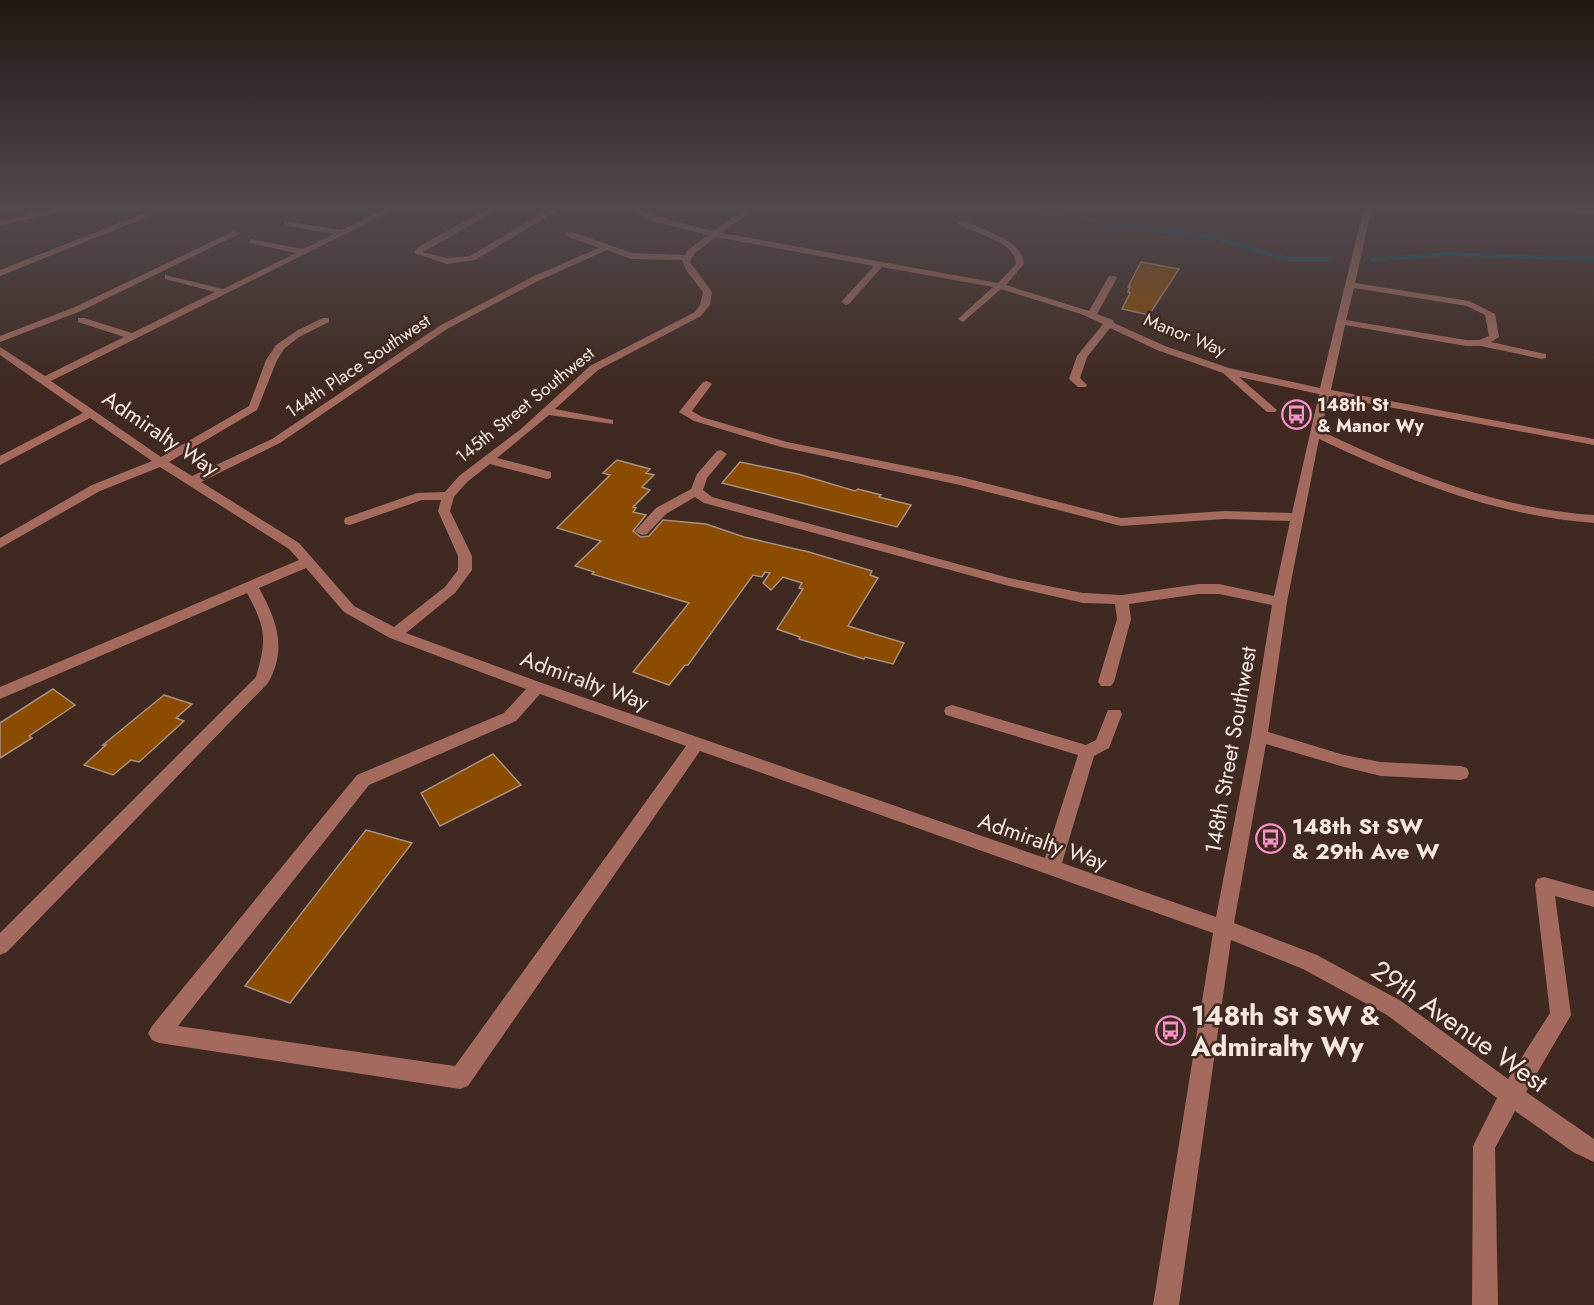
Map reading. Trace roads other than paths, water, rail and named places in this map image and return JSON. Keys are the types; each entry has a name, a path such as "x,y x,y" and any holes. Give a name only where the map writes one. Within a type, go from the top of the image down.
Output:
{"street":[{"path":"1,350 78,309 164,268"},
{"path":"45,380 273,268"},
{"name":"144th Place Southwest","path":"192,481 276,441 444,327 560,268"},
{"name":"145th Street Southwest","path":"395,634 450,590 465,570 465,556 459,539 449,526 444,511 448,496 463,479 547,411 594,368 698,314 706,306 709,297 707,288 689,268"},
{"path":"846,302 877,268"},
{"name":"Manor Way","path":"901,268 1000,286 1092,315 1161,348 1226,371 1325,392 1594,442"},
{"path":"963,319 1018,268"},
{"name":"148th Street Southwest","path":"1166,1305 1223,928 1259,736 1280,602 1325,392 1355,268"},
{"path":"168,277 225,292"},
{"path":"1092,315 1112,278"},
{"path":"1351,285 1482,308 1490,314 1494,337 1482,343"},
{"path":"81,320 134,337"},
{"path":"0,544 96,488 161,462 253,408 261,394 273,357 281,345 326,320"},
{"path":"1082,385 1074,379 1082,356 1110,322"},
{"path":"1342,322 1466,343 1482,343 1542,356"},
{"name":"Admiralty Way","path":"1,350 161,462 294,546 349,609 395,634 537,687 1223,928"},
{"path":"1226,371 1271,410"},
{"path":"707,384 685,412 698,419 785,445 961,481 1121,522 1225,515 1299,517"},
{"path":"547,411 609,422"},
{"path":"0,460 90,413"},
{"path":"1316,433 1347,448 1447,487 1516,508 1580,519 1594,519"},
{"path":"642,531 661,511 696,491 701,477 721,454"},
{"path":"489,460 547,475"},
{"path":"696,491 708,500 1009,582 1083,598 1122,600 1199,589 1219,589 1280,602"},
{"name":"145th Street Southwest","path":"350,521 421,496 448,496"},
{"path":"0,693 307,562"},
{"path":"0,946 263,679 272,647 267,616 251,587"},
{"path":"1106,682 1124,619 1122,600"},
{"path":"537,687 510,717 363,780 159,1033 460,1078 697,743"},
{"path":"952,711 1087,752 1103,744 1114,714"},
{"path":"1259,736 1381,770 1461,773"},
{"path":"1051,868 1087,752"},
{"path":"1485,1305 1484,1146 1511,1095 1561,1015 1544,885 1594,899"},
{"name":"29th Avenue West","path":"1223,928 1310,962 1394,1008 1511,1095 1594,1151"}],"place":[{"name":"148th St & Manor Wy","path":"1296,415"},
{"name":"148th St SW & 29th Ave W","path":"1271,839"},
{"name":"148th St SW & Admiralty Wy","path":"1170,1031"}]}
